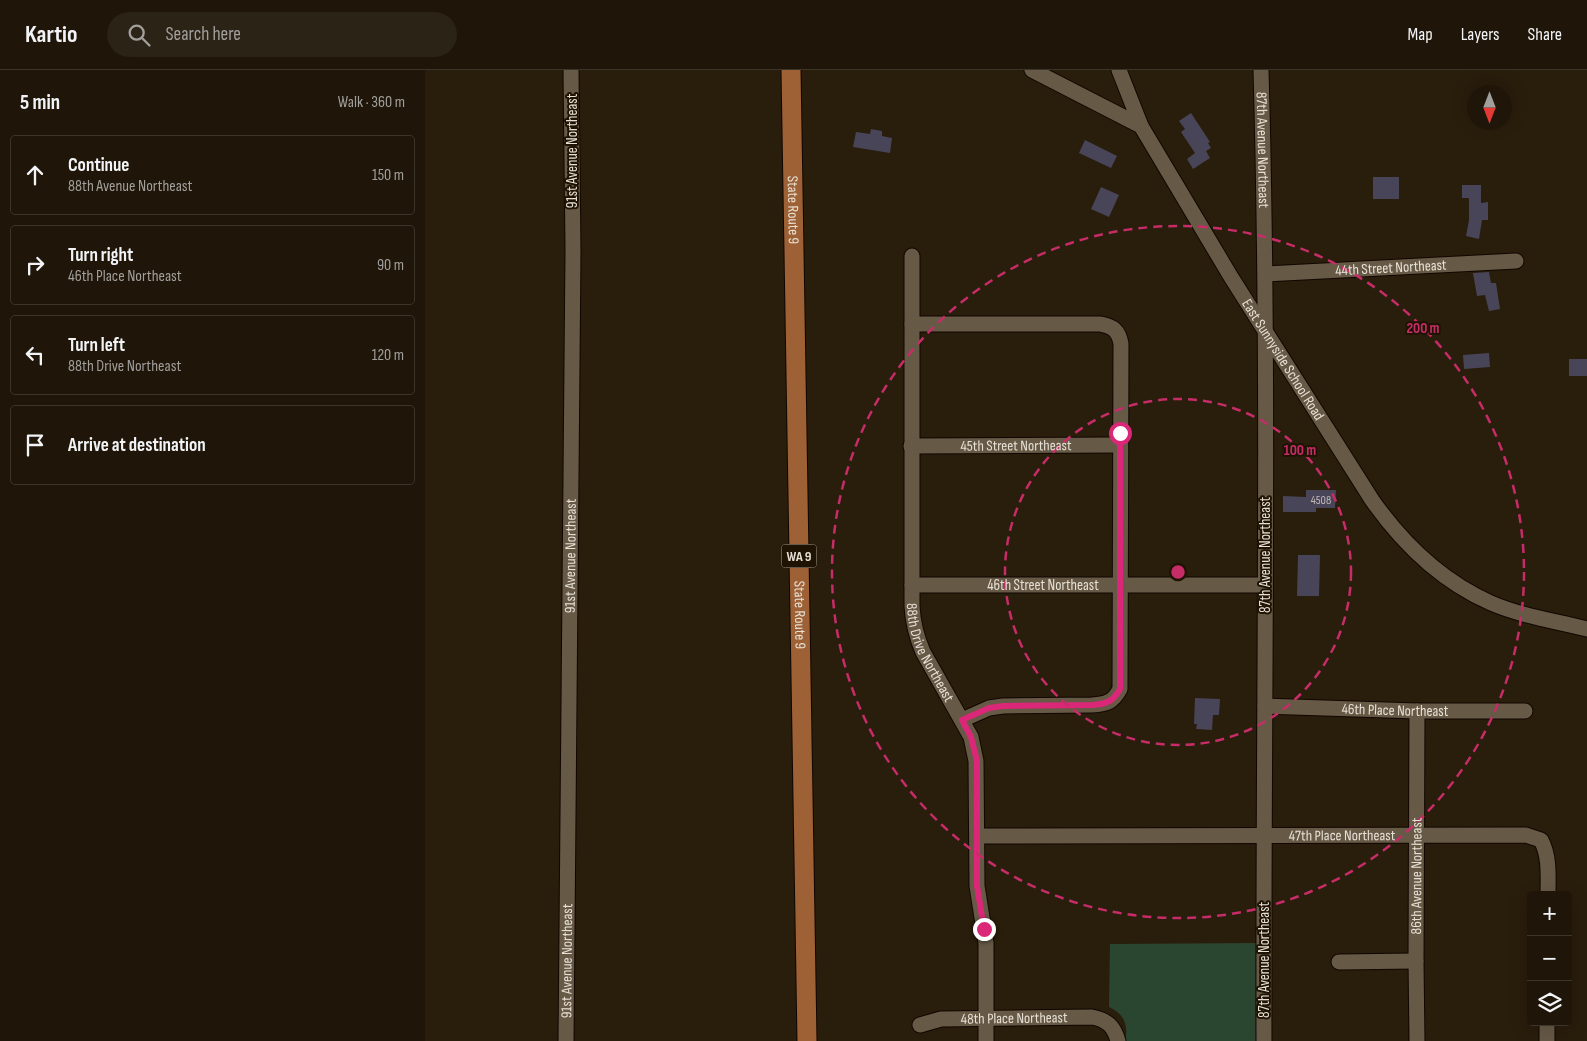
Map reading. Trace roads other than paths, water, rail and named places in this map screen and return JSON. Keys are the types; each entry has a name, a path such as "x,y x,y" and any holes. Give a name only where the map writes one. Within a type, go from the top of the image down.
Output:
{"main road":[{"name":"State Route 9","path":"791,70 807,1041"}],"street":[{"name":"91st Avenue Northeast","path":"566,1041 573,251 571,70"},
{"path":"1032,70 1141,126"},
{"name":"East Sunnyside School Road","path":"1119,70 1141,126 1231,277 1386,520 1407,545 1444,576 1467,591 1493,604 1587,629"},
{"name":"87th Avenue Northeast","path":"1261,70 1266,274 1263,835 1264,1041"},
{"name":"88th Drive Northeast","path":"912,256 911,446 913,624 923,652 971,737 977,761 977,886 986,943 986,1041"},
{"name":"44th Street Northeast","path":"1266,274 1516,261"},
{"path":"912,324 1100,324 1109,325 1116,330 1121,344 1120,689 1115,699 1107,704 1003,706 989,708 962,720"},
{"name":"45th Street Northeast","path":"911,446 1120,445"},
{"name":"46th Street Northeast","path":"912,585 1265,585"},
{"name":"46th Place Northeast","path":"1265,706 1417,711 1525,710"},
{"name":"86th Avenue Northeast","path":"1417,711 1417,1041"},
{"name":"47th PIace Northeast","path":"977,836 1526,835 1541,840 1548,857 1548,891"},
{"path":"1339,962 1416,961"},
{"name":"48th Place Northeast","path":"920,1025 941,1019 1092,1017 1109,1023 1118,1041"},
{"path":"1547,1026 1547,1041"}]}
